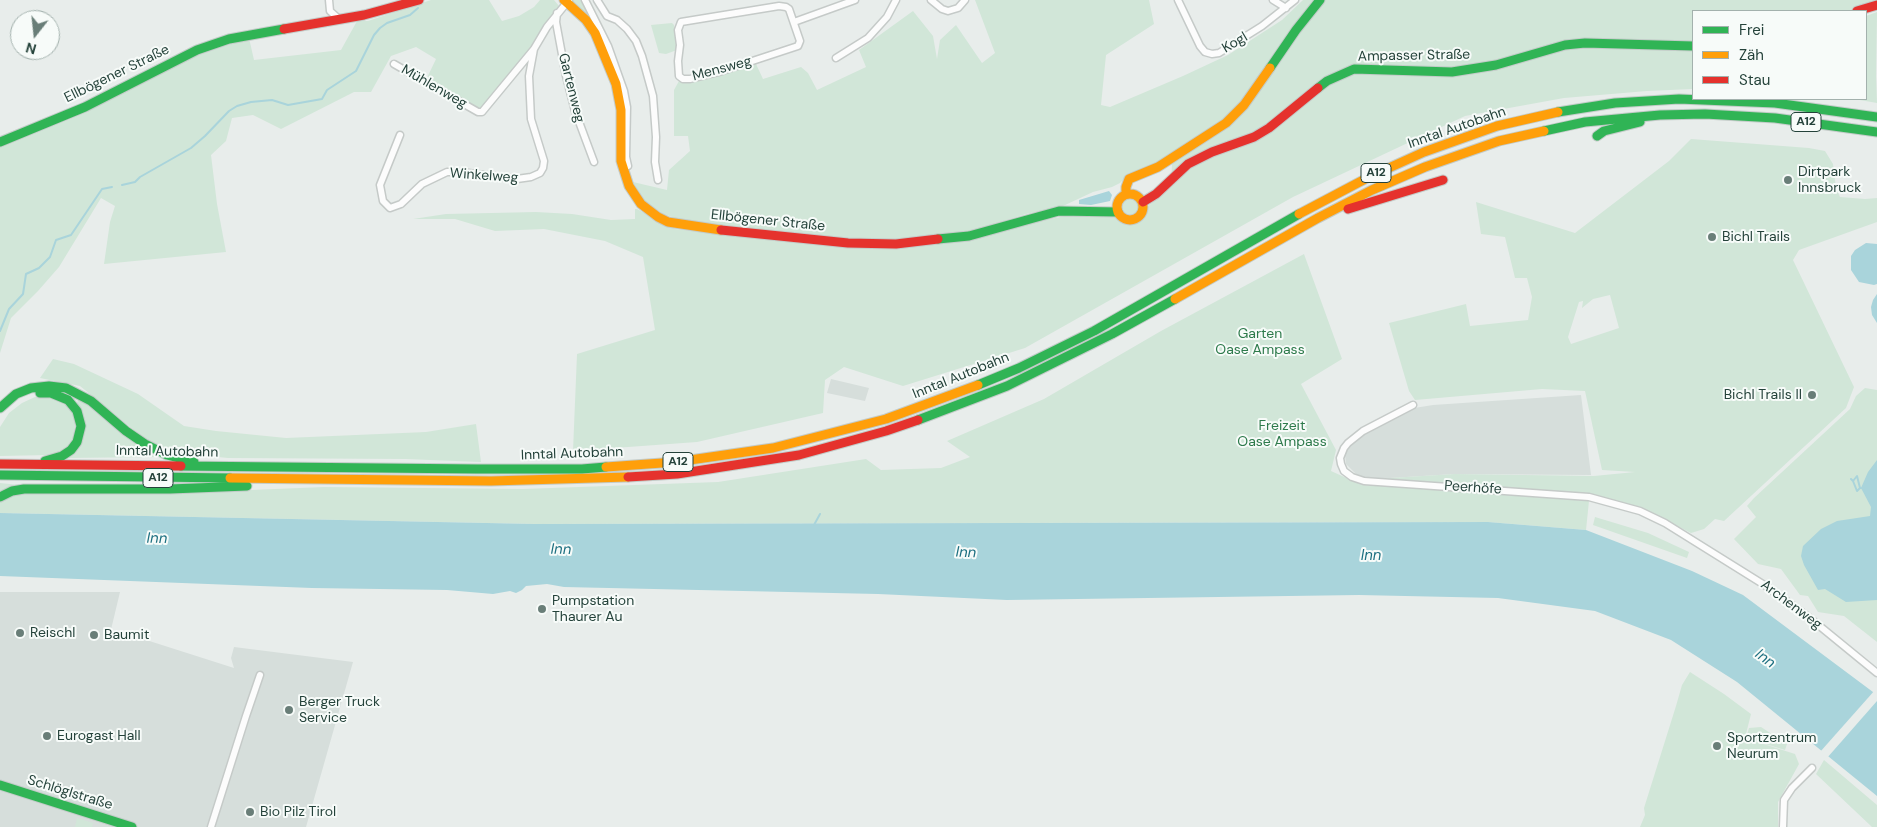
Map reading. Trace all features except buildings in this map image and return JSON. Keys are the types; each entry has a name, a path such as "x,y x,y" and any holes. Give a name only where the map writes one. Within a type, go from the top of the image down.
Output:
{"main road":[{"name":"Ellbögener Straße","path":"0,142 85,107 197,50 229,39 386,10 419,0"},
{"path":"1126,194 1135,195 1143,202 1142,214 1134,220 1125,219 1118,212 1118,202 1126,194 1126,186 1130,179 1158,167 1226,123 1244,105 1296,30 1320,0"},
{"name":"Ellbögener Straße","path":"566,1 586,20 595,33 616,84 621,110 621,161 629,186 644,207 668,222 765,236 848,243 896,244 969,236 1071,210 1118,212"},
{"path":"1860,10 1877,5"},
{"name":"Ampasser Straße","path":"1143,202 1156,194 1188,164 1262,133 1327,81 1354,69 1452,72 1496,65 1565,45 1585,43 1692,46"},
{"name":"Inntal Autobahn","path":"0,464 527,469 642,465 714,458 773,448 886,420 978,386 1019,368 1094,331 1314,206 1369,177 1424,152 1498,126 1556,112 1615,103 1692,100"},
{"name":"Inntal Autobahn","path":"1703,100 1775,103 1877,117"},
{"name":"Inntal Autobahn","path":"0,475 491,481 582,479 677,474 799,455 886,432 980,398 1065,359 1120,330 1318,218 1372,190 1425,167 1494,143 1585,122 1660,115 1705,114 1775,118 1877,132"},
{"path":"1597,136 1604,131 1660,115"},
{"path":"1318,218 1331,217 1349,209 1443,180"},
{"path":"0,408 16,394 31,388 53,386 70,389 91,401 126,431 151,448 172,456 210,466"},
{"path":"0,419 12,406 21,400 43,393 52,393 64,398 76,409 81,426 74,446 62,456 31,465"},
{"path":"0,497 12,491 24,489 170,489 253,486 270,485 298,479"},
{"name":"Schlöglstraße","path":"0,785 132,827"}],"street":[{"path":"329,0 330,11 339,19"},
{"path":"585,0 608,46 624,91 627,106 626,157 628,166"},
{"path":"597,0 607,16 616,20 627,29 636,41 642,56 653,96 656,137 655,162 658,180"},
{"path":"794,22 855,0"},
{"path":"836,58 868,38 887,18 896,0"},
{"path":"931,0 942,9 948,11 958,8 965,0"},
{"name":"Kogl","path":"1178,0 1200,46 1206,52 1212,54 1219,53 1234,44 1295,0"},
{"path":"1272,0 1286,8"},
{"name":"Winkelweg","path":"400,135 383,175 380,188 381,197 387,207 393,208 403,203 422,184 447,172 519,179 535,176 542,171 544,161 534,134 529,109 529,80 534,49 566,1"},
{"name":"Mensweg","path":"779,6 789,9 794,22 800,41 798,46 719,72 690,79 683,79 679,76 680,45 678,30 681,22 779,6"},
{"name":"Gartenweg","path":"557,12 556,22 566,76 575,111 594,162"},
{"name":"Mühlenweg","path":"394,64 478,112 482,112 534,49"},
{"name":"Peerhöfe","path":"1413,405 1363,431 1348,443 1340,458 1344,471 1352,477 1364,481 1589,497 1640,511 1701,544"},
{"name":"Archenweg","path":"1701,544 1774,591 1877,673"},
{"path":"211,827 260,675"},
{"path":"1783,827 1784,800 1792,788 1812,768"}],"shaded area":[{"path":"831,379 869,388 865,401 827,393"},
{"path":"1581,395 1591,475 1455,474 1374,479 1359,477 1346,464 1345,455 1350,446 1375,427 1408,409 1433,405"},
{"path":"0,592 120,592 109,638 140,638 234,668 231,658 234,647 353,662 306,827 0,827"}],"green space":[{"path":"431,0 489,0 502,21 519,16 534,7 540,0 554,0 559,6 486,111 471,110 425,82 436,59 416,47 391,56 371,92 354,92 281,129 253,115 232,118 226,141 211,155 217,204 226,252 104,264 110,222 115,206 101,198 59,267 11,318 0,353 0,147 72,118 193,57 249,38 254,60 341,50 357,21 368,21"},
{"path":"573,0 582,0 594,23 572,2"},
{"path":"975,0 1149,0 1154,24 1106,55 1101,105 1110,107 1228,55 1282,20 1303,0 1877,0 1877,3 1856,10 1692,10 1692,89 1564,98 1465,116 1293,197 1025,348 903,386 844,367 825,380 823,413 697,442 573,451 577,354 655,330 643,257 605,241 544,229 495,231 455,219 413,219 446,214 536,212 572,214 611,220 635,219 635,209 637,209 675,229 765,239 848,243 969,236 1089,211 1118,211 1119,199 1129,194 1141,199 1144,210 1171,186 1172,164 1128,175 1120,183 1112,187 1093,192 1063,206 1026,214 971,231 897,240 850,238 683,221 664,214 647,204 633,182 667,190 669,170 690,151 688,136 674,136 674,90 679,81 698,80 756,64 763,79 801,67 808,73 817,90 866,67 859,50 913,11 933,36 937,59 940,40 956,25 982,63 995,53"},
{"path":"1877,12 1877,103 1860,100 1867,100 1867,16"},
{"path":"672,23 674,25 677,50 666,54 659,53 651,25"},
{"path":"1691,139 1809,148 1825,151 1833,164 1836,188 1840,197 1877,198 1877,222 1799,250 1793,260 1854,387 1846,408 1724,521 1715,519 1704,529 1691,533 1641,508 1589,494 1374,479 1455,474 1594,476 1635,472 1602,470 1585,391 1542,389 1415,400 1409,391 1389,323 1466,304 1470,326 1528,320 1532,297 1527,278 1515,278 1505,237 1481,234 1476,202 1575,233 1669,161","holes":["1610,295 1619,328 1571,344 1568,337 1579,302 1583,301 1582,308 1593,299"]},
{"path":"1304,254 1342,359 1301,384 1336,450 1331,471 1362,485 1467,490 1589,501 1586,530 1488,522 535,524 0,513 0,483 88,492 178,493 324,487 523,489 718,482 866,459 881,470 941,468 970,457 947,441 1044,399 1161,331"},
{"path":"53,359 74,364 138,394 184,426 216,431 286,438 426,432 476,424 481,462 405,459 228,458 178,453 145,439 80,386 40,378"},
{"path":"1865,388 1877,390 1877,642 1844,616 1818,612 1808,596 1800,595 1781,569 1758,564 1734,539 1756,517 1747,506 1850,409 1856,396"},
{"path":"47,396 69,405 76,420 73,440 60,452 50,455 0,456 0,427 9,413 22,403 35,397"},
{"path":"81,398 142,448 156,457 67,458 83,433 77,402"},
{"path":"1595,517 1648,533 1689,552 1687,558 1593,525"},
{"name":"Sportzentrum Neurum","path":"1690,672 1751,714 1745,738 1795,754 1799,764 1778,802 1778,827 1640,827 1645,815 1644,808 1682,685"},
{"path":"1761,727 1787,744 1785,750 1746,738 1749,728"},
{"path":"1824,760 1877,805 1877,827 1872,827 1816,774"},
{"path":"77,818 93,823 92,827 75,827"}],"water":[{"path":"1109,191 1112,195 1110,201 1091,205 1079,204 1079,200"},
{"path":"1866,243 1877,244 1877,284 1874,285 1859,282 1851,270 1851,256 1855,250"},
{"path":"1877,294 1877,323 1872,315 1871,307"},
{"path":"1877,460 1877,600 1846,602 1825,589 1818,590 1804,565 1801,556 1803,546 1821,529 1837,521 1870,516 1871,507 1861,488 1868,472"},
{"name":"Inn","path":"0,513 535,524 1488,522 1586,530 1692,571 1743,595 1877,695 1877,796 1737,682 1671,640 1595,611 1498,598 1359,595 1007,600 878,594 564,587 547,584 526,586 516,593 510,591 493,594 447,590 312,588 0,576"}],"pier":[{"path":"1875,690 1877,692 1877,701 1827,758 1820,752"}],"waterway":[{"path":"122,185 135,182 140,177 191,148 229,111 237,106 251,102 272,100 288,105 322,99 327,90 356,71 374,35 380,28 387,23 410,15 418,8"},
{"path":"0,331 9,309 23,294 26,274 39,268 50,257 56,240 71,235 102,189 112,187"},
{"path":"1851,479 1853,481 1857,476 1861,488"},
{"path":"1853,481 1857,491 1860,488"},
{"path":"814,525 820,514"}],"traffic: fast":[{"path":"1270,68 1296,30 1320,0"},
{"path":"0,142 85,107 197,50 229,39 284,29"},
{"path":"1318,88 1327,81 1354,69 1452,72 1496,65 1565,45 1585,43 1692,46"},
{"path":"1558,112 1615,103 1692,100"},
{"path":"1703,100 1775,103 1877,117"},
{"path":"1544,131 1585,122 1660,115 1705,114 1775,118 1877,132"},
{"path":"1597,136 1604,131 1640,122"},
{"path":"938,239 969,236 1059,211 1118,212"},
{"path":"978,385 1019,368 1094,331 1299,214"},
{"path":"918,420 1007,386 1112,334 1175,299"},
{"path":"0,408 16,394 31,388 49,386 66,388 91,401 126,431 145,444 167,455 194,462"},
{"path":"40,393 51,393 68,400 77,411 81,426 77,442 71,450 62,456 45,461"},
{"path":"181,466 477,469 582,469 606,467"},
{"path":"0,475 230,478"},
{"path":"0,497 12,491 24,489 170,489 247,486"},
{"path":"0,785 132,827"}],"traffic: slow":[{"path":"564,0 586,20 595,33 616,84 621,110 621,161 629,186 641,204 668,222 721,230"},
{"path":"1126,194 1129,179 1158,167 1226,123 1244,105 1270,68"},
{"path":"1299,214 1369,177 1424,152 1497,126 1558,112"},
{"path":"1175,299 1318,218 1372,190 1425,167 1499,141 1544,131"},
{"path":"1130,194 1139,198 1143,207 1139,216 1130,220 1121,216 1117,207 1121,198 1130,194"},
{"path":"606,467 676,462 773,448 886,419 978,385"},
{"path":"230,478 491,481 628,477"}],"traffic: jam":[{"path":"284,29 364,15 419,0"},
{"path":"1860,10 1877,5"},
{"path":"1143,202 1156,194 1188,164 1212,152 1254,137 1269,128 1318,88"},
{"path":"1348,209 1443,180"},
{"path":"721,230 848,243 896,244 938,239"},
{"path":"628,477 677,474 799,455 886,431 918,420"},
{"path":"0,464 181,466"}],"place":[{"name":"Dirtpark Innsbruck","path":"1788,180"},
{"name":"Bichl Trails","path":"1712,237"},
{"name":"Bichl Trails II","path":"1812,395"},
{"name":"Pumpstation Thaurer Au","path":"542,609"},
{"name":"Reischl","path":"20,633"},
{"name":"Baumit","path":"94,635"},
{"name":"Berger Truck Service","path":"289,710"},
{"name":"Eurogast Hall","path":"47,736"},
{"name":"Sportzentrum Neurum","path":"1717,746"},
{"name":"Bio Pilz Tirol","path":"250,812"}],"park label":[{"name":"Garten Oase Ampass","path":"1260,342"},
{"name":"Freizeit Oase Ampass","path":"1282,434"}]}
